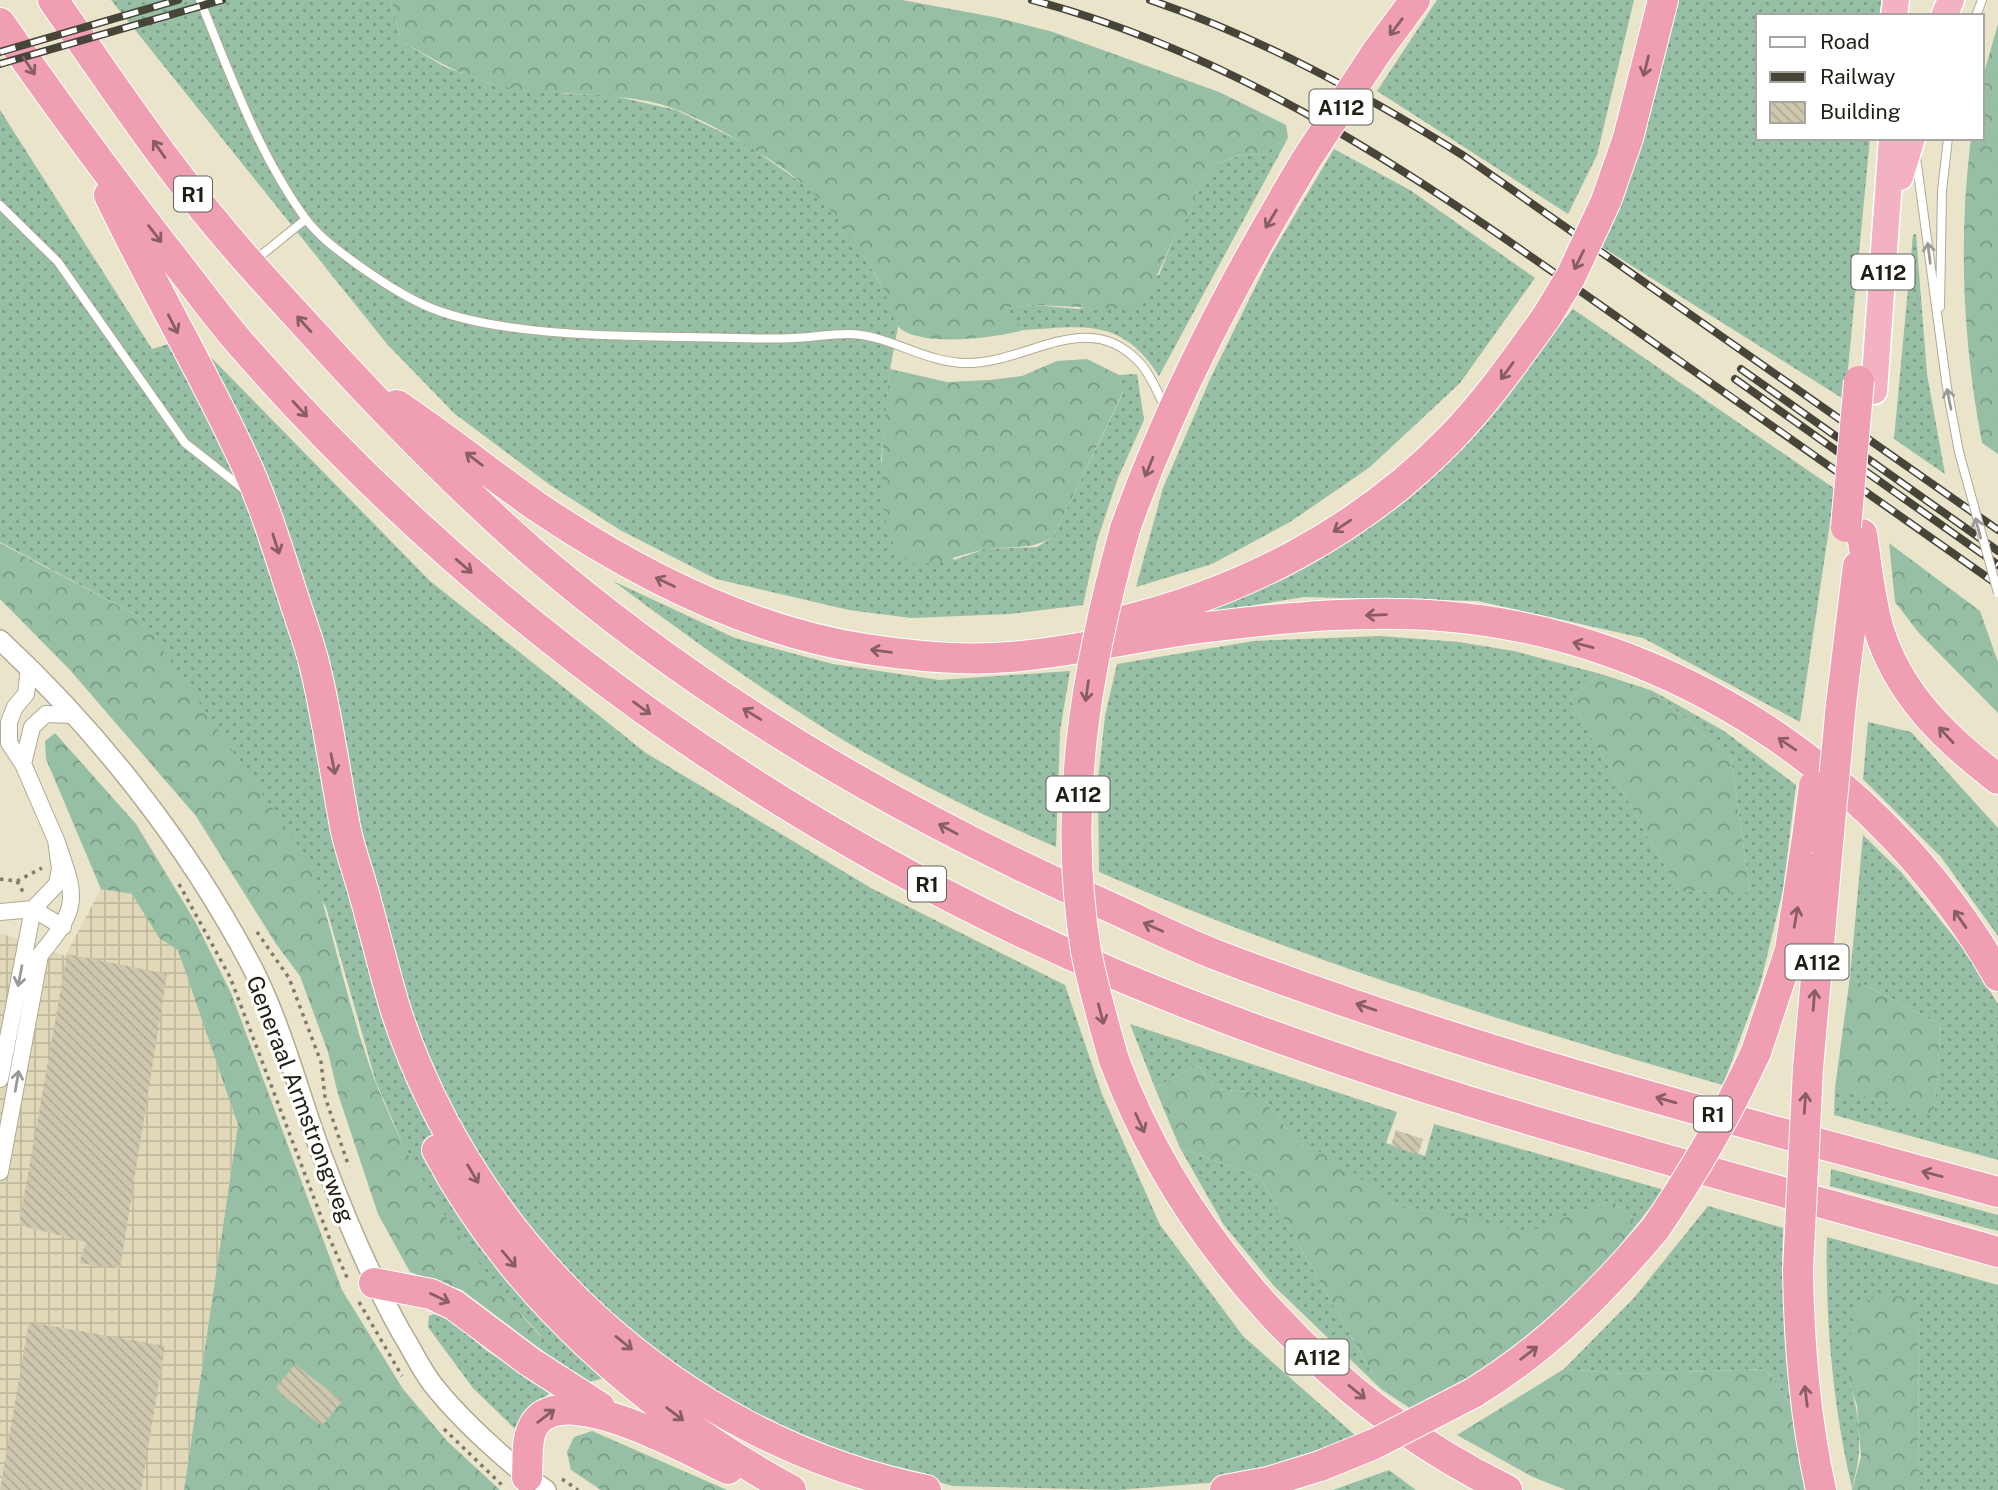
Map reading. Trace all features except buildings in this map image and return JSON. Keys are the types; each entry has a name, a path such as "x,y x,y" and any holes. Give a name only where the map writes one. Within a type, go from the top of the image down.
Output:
{"highway":[{"name":"R1","path":"53,0 178,176 250,264 350,374 447,474 533,553 631,629 708,686 862,783 1009,863 1216,954 1430,1030 1743,1122 1998,1192"},
{"name":"A112","path":"1416,0 1376,53 1306,160 1222,307 1170,416 1125,529 1107,596 1086,690 1076,828 1087,952 1114,1060 1152,1148 1185,1202 1220,1250 1302,1344 1384,1414 1442,1476 1460,1490"},
{"path":"949,656 1007,648 1151,615 1204,598 1269,570 1396,488 1451,438 1490,394 1547,316 1571,276 1606,201 1628,138 1663,0"},
{"name":"R1","path":"0,23 83,141 237,340 334,445 408,517 489,587 619,691 691,743 840,837 1017,931 1241,1024 1482,1104 1998,1252"},
{"path":"1867,386 1882,140"},
{"name":"A112","path":"1821,1490 1806,1397 1799,1324 1798,1269 1817,846 1854,531 1892,140"},
{"path":"1886,211 1912,140"},
{"path":"83,141 131,241 226,423 263,503 314,664 347,836 396,1010 418,1069 476,1180 523,1243 557,1282 607,1329 667,1377 719,1411 782,1443 844,1468 926,1490"},
{"path":"350,374 440,434 536,505 661,580 707,602 776,627 860,648 917,656 1009,658 1215,626 1382,614 1444,616 1533,631 1606,651 1667,676 1732,708 1790,746 1842,785 1887,827 1943,895 1998,976"},
{"path":"1854,531 1879,629 1897,675 1916,703 1957,748 1998,779"},
{"path":"347,836 353,902 382,1015 401,1073 457,1188 505,1255 561,1318 608,1363 748,1467 792,1490"},
{"path":"1225,1490 1268,1482 1320,1466 1374,1444 1473,1393 1557,1332 1601,1290 1655,1229 1695,1171 1724,1121 1756,1052 1790,950 1817,846"},
{"path":"374,1283 431,1294 454,1305 582,1398 637,1428"},
{"path":"527,1486 532,1429 541,1416 555,1409 574,1407 637,1428 776,1490"},
{"path":"1384,1414 1461,1467 1507,1490"}],"street":[{"name":"Generaal Armstrongweg","path":"0,640 74,715 171,834 251,966 274,1018 349,1226 374,1283 434,1386 527,1486"},
{"path":"0,1172 40,954 63,927 74,891 56,840 23,764 9,743 9,722 15,707 26,694 29,668"},
{"path":"26,694 48,689 46,715"},
{"path":"23,764 32,727 46,715 74,715"},
{"path":"0,1079 33,909 57,884 60,869 56,840"},
{"path":"0,912 33,909 63,927"}],"lane":[{"path":"200,0 265,153 306,219 327,242 383,284 427,306 471,319 536,330 630,336 794,338 852,333 939,360 969,363 1013,356 1075,337 1100,338 1121,346 1142,365 1170,416"},
{"path":"1913,140 1941,345 1959,452 1998,593"},
{"path":"1941,345 1941,204 1948,140"},
{"path":"0,205 58,262 185,443 263,503"},
{"path":"250,264 306,219"}],"path":[{"path":"173,874 230,976 328,1235 365,1316 405,1380"},
{"path":"0,878 17,881"},
{"path":"436,1420 527,1486"}],"shaded area":[{"path":"101,889 132,894 159,938 178,949 238,1125 184,1490 0,1490 0,933 65,956"}],"green space":[{"path":"111,0 391,0 401,41 445,67 491,84 567,94 610,95 676,110 746,144 809,188 836,214 854,238 888,298 898,327 890,369 881,461 954,560 985,549 1037,547 1053,537 1123,393 1119,375 1137,374 1144,420 1118,478 1097,541 1083,605 1010,614 911,618 849,610 716,579 620,530 550,485 455,414 387,344"},
{"path":"391,0 902,0 994,17 1053,32 1219,92 1286,125 1288,138 1263,154 1240,155 1216,164 1200,182 1190,211 1172,242 1147,298 1124,309 1034,305 1005,308 1024,330 997,336 946,339 915,336 900,328 883,289 839,220 796,178 765,156 703,121 656,103 512,88 468,76 401,41"},
{"path":"1437,0 1634,0 1597,155 1568,214 1377,91"},
{"path":"1674,0 1884,0 1882,14 1756,14 1756,140 1870,140 1845,400 1602,247 1637,160"},
{"path":"1998,24 1998,454 1982,443 1970,367 1965,291 1967,177 1971,140 1984,140 1984,73"},
{"path":"0,110 152,349 191,337 430,581 646,753 871,888 1065,985 1102,1094 1160,1225 1243,1336 1357,1437 1220,1482 1117,1490 953,1486 807,1446 664,1361 586,1383 539,1348 541,1336 484,1272 433,1202 401,1140 376,1082 326,907 140,617 0,542"},
{"path":"1288,138 1159,376 1145,357 1116,335 1101,330 1066,327 1024,330 1004,308 1034,305 1079,309 1159,275 1172,242 1190,211 1200,182 1216,164 1241,155 1263,154"},
{"path":"1334,149 1410,190 1535,278 1460,383 1370,467 1290,522 1212,564 1136,587 1163,488 1211,377 1271,255"},
{"path":"1916,234 1927,374 1945,474 1894,439 1913,235"},
{"path":"1573,309 1835,489 1800,722 1643,638 1478,601 1304,597 1170,619 1258,589 1484,419"},
{"path":"1087,359 1119,375 1123,392 1053,537 1030,546 988,549 931,563 911,564 893,543 883,506 882,458 890,369 947,382 990,380 1022,376 1057,361"},
{"path":"0,543 140,617 310,863 357,1028 391,1119 426,1186 447,1218 491,1278 541,1337 539,1348 462,1290 410,1272 378,1214 338,1094 328,1052 300,976 276,944 196,816 70,670 0,599"},
{"path":"1889,543 1980,611 1998,662 1998,713 1919,633 1895,602"},
{"path":"613,581 735,638 833,664 939,680 1070,671 1060,731 1056,847 935,790 847,742 740,673"},
{"path":"1380,636 1459,642 1514,651 1601,674 1570,699 1679,891 1750,892 1731,758 1653,691 1724,731 1796,785 1783,890 1760,985 1723,1085 1408,989 1252,934 1099,872 1098,780 1105,716 1117,664 1254,641"},
{"path":"1601,674 1653,691 1731,758 1750,893 1679,891 1570,699"},
{"path":"1868,722 1911,732 1998,828 1998,936 1941,857 1863,779"},
{"path":"55,733 136,824 196,923 231,993 342,1290 403,1389 447,1441 500,1490 184,1490 238,1125 178,950 159,938 132,894 101,889 46,759 45,741"},
{"path":"1863,835 1901,872 1963,948 1998,1004 1998,1160 1834,1115 1835,1088 1934,1114 1941,1025 1850,977"},
{"path":"1850,977 1941,1025 1934,1115 1835,1088"},
{"path":"1130,1024 1397,1112 1386,1143 1425,1156 1434,1124 1664,1190 1638,1223 1611,1200 1528,1233 1390,1203 1334,1158 1299,1144 1258,1093 1216,1089 1198,1065 1155,1088"},
{"path":"1198,1065 1216,1089 1258,1093 1299,1144 1334,1157 1390,1203 1528,1232 1611,1200 1638,1223 1593,1277 1546,1320 1482,1369 1414,1411 1381,1389 1260,1177 1180,1148 1155,1088"},
{"path":"1180,1148 1260,1177 1381,1389 1274,1286 1224,1225"},
{"path":"1831,1169 1998,1215 1998,1231 1830,1186"},
{"path":"1708,1206 1783,1228 1782,1264 1786,1266 1792,1407 1766,1369 1624,1374 1564,1369 1634,1298"},
{"path":"1827,1237 1998,1285 1998,1490 1906,1490 1919,1481 1918,1305 1849,1382 1859,1435 1858,1461 1852,1488 1832,1363 1827,1300"},
{"path":"1907,1294 1918,1305 1919,1481 1906,1490 1852,1490 1861,1457 1857,1405 1849,1383 1851,1333 1857,1304 1882,1295"},
{"path":"434,1314 448,1318 487,1351 551,1392 521,1417 515,1429 473,1388 428,1327 429,1316"},
{"path":"1564,1369 1624,1374 1766,1369 1792,1407 1805,1490 1566,1490 1533,1477 1457,1435"},
{"path":"592,1431 727,1490 601,1490 571,1470 567,1452 574,1437"},
{"path":"1389,1470 1416,1490 1333,1490"}],"railway":[{"path":"0,52 178,0"},
{"path":"0,64 222,0"},
{"path":"1032,0 1113,25 1191,56 1266,92 1340,133 1482,223 1998,585"},
{"path":"1150,0 1232,32 1312,69 1464,156 1998,530"},
{"path":"1741,369 1998,551"},
{"path":"1735,379 1998,565"}]}
